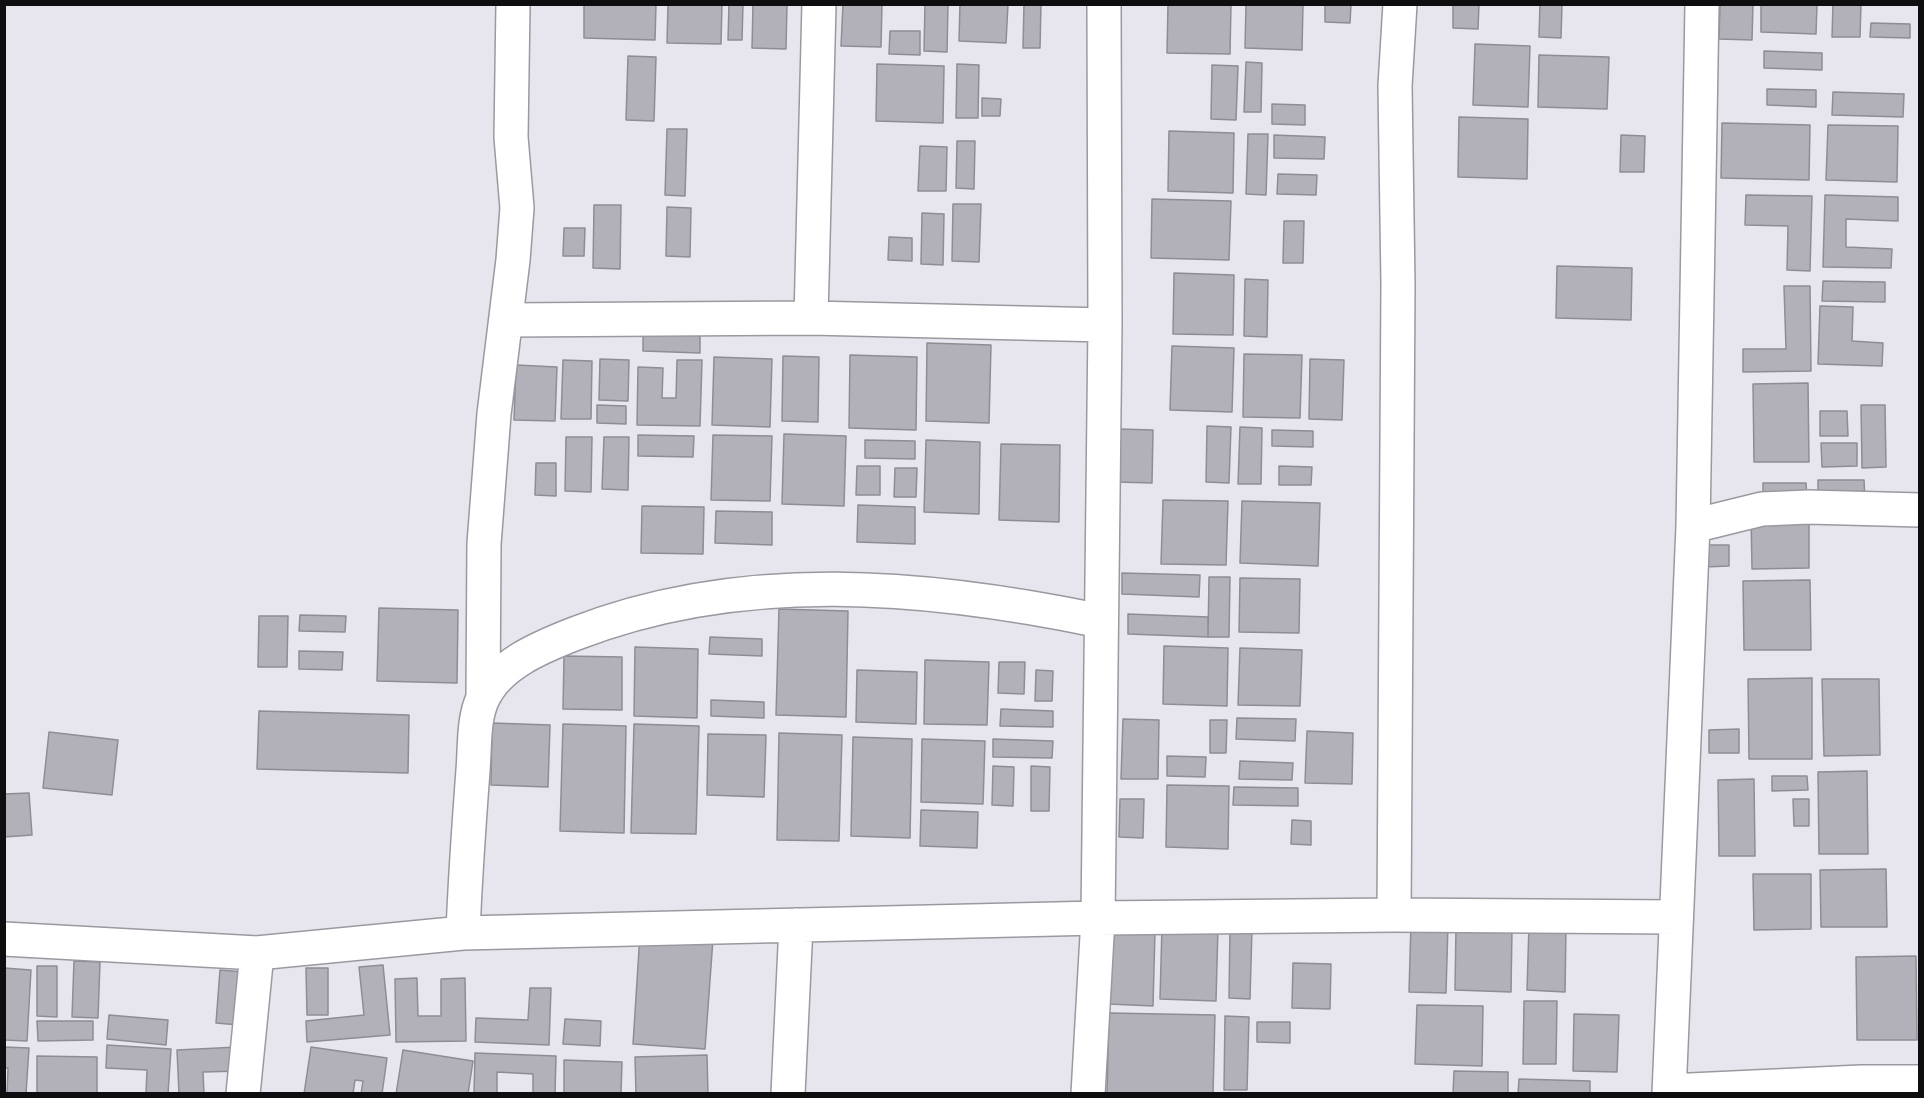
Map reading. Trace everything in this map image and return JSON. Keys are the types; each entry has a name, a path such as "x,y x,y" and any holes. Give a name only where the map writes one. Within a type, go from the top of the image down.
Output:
{"street":[{"path":"463,933 474,757 478,717 483,698 483,544 494,414 507,320 517,208 511,137 513,4"},
{"path":"811,318 819,4"},
{"path":"1088,1094 1098,918 1105,325 1104,4"},
{"path":"1394,915 1398,284 1395,86 1400,4"},
{"path":"1702,4 1693,526 1669,1092 1861,1082 1920,1082"},
{"path":"507,320 811,318 1105,325"},
{"path":"1693,526 1762,509 1809,507 1920,510"},
{"path":"483,698 495,680 518,661 548,644 607,621 683,601 766,591 846,590 1011,602 1101,621"},
{"path":"4,939 257,953 463,933 1098,918 1394,915 1675,917"},
{"path":"788,1094 796,925"},
{"path":"243,1094 257,953"}],"building":[{"path":"584,4 656,4 655,40 584,38"},
{"path":"668,4 722,4 721,44 667,43"},
{"path":"729,4 743,4 742,40 728,40"},
{"path":"753,4 787,4 786,49 752,48"},
{"path":"843,4 882,4 881,47 841,46"},
{"path":"925,4 948,4 947,52 924,51"},
{"path":"960,4 1008,4 1006,43 959,41"},
{"path":"1024,4 1041,4 1040,48 1023,48"},
{"path":"1168,4 1231,4 1230,54 1167,53"},
{"path":"1246,4 1303,4 1302,50 1245,48"},
{"path":"1325,4 1351,4 1350,23 1325,22"},
{"path":"1453,4 1479,4 1478,29 1453,28"},
{"path":"1540,4 1562,4 1561,38 1539,37"},
{"path":"1720,4 1753,4 1752,40 1719,39"},
{"path":"1761,4 1817,4 1816,34 1761,32"},
{"path":"1833,4 1861,4 1860,37 1832,37"},
{"path":"1871,23 1910,24 1910,38 1870,37"},
{"path":"890,31 920,31 920,55 889,54"},
{"path":"1475,44 1530,46 1528,107 1473,105"},
{"path":"1764,51 1822,53 1822,70 1764,68"},
{"path":"1539,55 1609,57 1607,109 1538,107"},
{"path":"628,56 656,57 654,121 626,120"},
{"path":"1246,62 1262,63 1261,112 1244,112"},
{"path":"877,64 944,66 943,123 876,121"},
{"path":"957,64 979,65 978,118 956,118"},
{"path":"1212,65 1238,66 1236,120 1211,119"},
{"path":"1767,89 1816,90 1816,107 1767,105"},
{"path":"1833,92 1904,94 1903,117 1832,115"},
{"path":"982,98 1001,99 1000,116 982,116"},
{"path":"1272,104 1305,105 1305,125 1272,124"},
{"path":"1459,117 1528,119 1527,179 1458,177"},
{"path":"1722,123 1810,125 1809,180 1721,178"},
{"path":"1828,125 1898,126 1897,182 1826,180"},
{"path":"667,129 687,129 685,196 665,195"},
{"path":"1169,131 1234,133 1233,193 1168,191"},
{"path":"1248,134 1268,134 1266,195 1246,194"},
{"path":"1274,135 1325,137 1324,159 1274,158"},
{"path":"1621,135 1645,136 1644,172 1620,172"},
{"path":"957,141 975,141 974,189 956,188"},
{"path":"920,146 947,147 946,191 918,191"},
{"path":"1278,174 1317,175 1316,195 1277,194"},
{"path":"1746,195 1812,196 1810,271 1787,270 1788,226 1745,225"},
{"path":"1825,195 1898,197 1898,221 1846,219 1846,247 1892,249 1891,268 1823,267"},
{"path":"1152,199 1231,201 1229,260 1151,258"},
{"path":"953,204 981,204 979,262 952,261"},
{"path":"594,205 621,205 620,269 593,268"},
{"path":"667,207 691,208 690,257 666,256"},
{"path":"922,213 944,214 943,265 921,264"},
{"path":"1284,221 1304,221 1303,263 1283,263"},
{"path":"564,228 585,228 584,256 563,256"},
{"path":"889,237 912,238 912,261 888,260"},
{"path":"1557,266 1632,268 1631,320 1556,318"},
{"path":"1174,273 1234,275 1233,335 1173,334"},
{"path":"1245,279 1268,280 1267,337 1244,336"},
{"path":"1823,281 1885,282 1885,302 1822,301"},
{"path":"1784,286 1810,286 1811,371 1743,372 1743,349 1786,349"},
{"path":"1820,306 1853,307 1852,341 1883,343 1882,366 1818,364"},
{"path":"643,327 700,328 700,353 643,351"},
{"path":"927,343 991,345 989,423 926,421"},
{"path":"1172,346 1234,348 1232,412 1170,410"},
{"path":"1244,354 1302,355 1300,418 1243,417"},
{"path":"850,355 917,357 916,430 849,428"},
{"path":"783,356 819,357 818,422 782,421"},
{"path":"714,357 772,359 770,427 712,425"},
{"path":"600,359 629,360 628,401 599,400"},
{"path":"1310,359 1344,360 1342,420 1309,419"},
{"path":"563,360 592,361 591,419 561,419"},
{"path":"677,360 702,360 700,426 637,425 638,367 663,368 662,398 676,398"},
{"path":"516,365 557,367 555,421 514,420"},
{"path":"1808,383 1809,462 1754,462 1753,384"},
{"path":"597,405 626,406 626,424 597,423"},
{"path":"1861,405 1885,405 1886,467 1862,468"},
{"path":"1820,411 1847,411 1848,436 1820,436"},
{"path":"1207,426 1231,427 1229,483 1206,482"},
{"path":"1240,427 1262,428 1261,484 1238,484"},
{"path":"1118,429 1153,430 1152,483 1117,482"},
{"path":"1272,430 1313,431 1313,447 1272,446"},
{"path":"784,434 846,436 844,506 782,504"},
{"path":"638,435 694,436 693,457 638,456"},
{"path":"713,435 772,436 770,501 711,500"},
{"path":"566,437 592,437 591,492 565,491"},
{"path":"604,437 629,437 628,490 602,489"},
{"path":"865,440 915,441 915,459 865,458"},
{"path":"926,440 980,442 979,514 924,512"},
{"path":"1821,443 1857,443 1857,466 1822,467"},
{"path":"1001,444 1060,445 1059,522 999,520"},
{"path":"536,463 556,463 556,496 535,495"},
{"path":"857,466 880,466 880,495 856,495"},
{"path":"1279,466 1312,467 1311,485 1279,485"},
{"path":"895,468 917,468 916,497 894,497"},
{"path":"1818,480 1864,480 1865,500 1818,501"},
{"path":"1763,483 1806,483 1807,500 1763,501"},
{"path":"1163,500 1228,501 1226,565 1161,564"},
{"path":"1242,501 1320,503 1318,566 1240,563"},
{"path":"858,505 915,507 915,544 857,542"},
{"path":"642,506 704,507 703,554 641,553"},
{"path":"716,511 772,512 772,545 715,543"},
{"path":"1809,514 1809,568 1752,569 1751,515"},
{"path":"1704,545 1729,545 1729,566 1704,567"},
{"path":"1122,573 1200,575 1199,597 1122,594"},
{"path":"1209,577 1230,577 1229,637 1208,637"},
{"path":"1240,578 1300,579 1299,633 1239,632"},
{"path":"1810,580 1811,650 1744,650 1743,581"},
{"path":"379,608 458,610 457,683 377,681"},
{"path":"779,609 848,611 846,717 776,715"},
{"path":"1128,614 1208,617 1208,637 1128,634"},
{"path":"300,615 346,616 345,632 299,631"},
{"path":"259,616 288,616 287,667 258,667"},
{"path":"710,637 762,639 762,656 709,654"},
{"path":"1164,646 1228,648 1227,706 1163,704"},
{"path":"635,647 698,649 697,718 634,716"},
{"path":"1240,648 1302,650 1300,706 1238,705"},
{"path":"299,651 343,652 342,670 299,669"},
{"path":"564,656 622,657 622,710 563,709"},
{"path":"925,660 989,662 987,725 924,724"},
{"path":"999,662 1025,662 1024,694 998,693"},
{"path":"857,670 917,672 916,724 856,722"},
{"path":"1036,670 1053,671 1052,701 1035,701"},
{"path":"1812,678 1812,759 1749,759 1748,679"},
{"path":"1822,679 1879,679 1880,755 1824,756"},
{"path":"711,700 764,702 764,718 711,716"},
{"path":"1001,709 1053,711 1053,727 1000,726"},
{"path":"259,711 409,715 408,773 257,769"},
{"path":"1237,718 1296,719 1295,741 1236,739"},
{"path":"1123,719 1159,720 1158,779 1121,779"},
{"path":"1210,720 1227,720 1226,753 1210,753"},
{"path":"492,723 550,725 548,787 491,785"},
{"path":"563,724 626,726 624,833 560,831"},
{"path":"634,724 699,726 696,834 631,833"},
{"path":"1739,729 1739,753 1709,753 1709,730"},
{"path":"1307,731 1353,733 1352,784 1305,783"},
{"path":"49,732 118,740 112,795 43,788"},
{"path":"779,733 842,735 839,841 777,840"},
{"path":"708,734 766,735 764,797 707,795"},
{"path":"853,737 912,739 910,838 851,836"},
{"path":"922,739 985,741 983,804 921,802"},
{"path":"993,739 1053,741 1052,758 993,757"},
{"path":"1167,756 1206,757 1205,777 1167,776"},
{"path":"1240,761 1293,763 1292,780 1239,779"},
{"path":"993,766 1014,767 1013,806 992,805"},
{"path":"1031,766 1050,767 1049,811 1031,811"},
{"path":"1867,771 1868,854 1819,854 1818,772"},
{"path":"1772,776 1807,776 1808,790 1772,791"},
{"path":"1754,779 1755,856 1719,856 1718,780"},
{"path":"1167,785 1229,786 1228,849 1166,847"},
{"path":"1234,787 1298,788 1298,806 1233,805"},
{"path":"29,793 32,835 4,837 4,794"},
{"path":"1120,799 1144,799 1143,838 1119,837"},
{"path":"1793,799 1809,799 1809,826 1794,826"},
{"path":"921,810 978,812 977,848 920,846"},
{"path":"1292,820 1311,821 1311,845 1291,844"},
{"path":"1886,869 1887,927 1821,927 1820,870"},
{"path":"1753,874 1811,874 1811,929 1754,930"},
{"path":"1411,923 1448,924 1446,993 1409,992"},
{"path":"1529,925 1566,926 1565,992 1527,990"},
{"path":"1162,926 1218,927 1216,1001 1160,999"},
{"path":"1456,927 1512,928 1511,992 1455,990"},
{"path":"1230,928 1252,928 1250,999 1229,998"},
{"path":"1110,930 1155,931 1153,1006 1109,1004"},
{"path":"640,934 713,939 705,1049 633,1044"},
{"path":"1916,956 1917,1040 1857,1040 1856,957"},
{"path":"74,961 100,962 98,1018 72,1017"},
{"path":"1293,963 1331,964 1330,1009 1292,1008"},
{"path":"383,965 390,1035 307,1042 306,1021 364,1015 359,967"},
{"path":"37,966 57,966 57,1017 37,1016"},
{"path":"4,968 31,970 27,1041 4,1040"},
{"path":"306,968 328,968 328,1015 307,1015"},
{"path":"220,970 243,972 239,1025 216,1023"},
{"path":"417,978 418,1016 441,1016 441,979 465,978 466,1041 396,1042 395,979"},
{"path":"530,988 551,988 549,1045 475,1042 476,1018 528,1020"},
{"path":"1524,1001 1557,1001 1556,1064 1523,1064"},
{"path":"1417,1005 1483,1006 1482,1066 1415,1064"},
{"path":"1109,1013 1215,1015 1213,1094 1107,1094"},
{"path":"1574,1014 1619,1015 1617,1072 1573,1071"},
{"path":"109,1015 168,1020 166,1045 107,1039"},
{"path":"1225,1016 1249,1017 1247,1090 1224,1090"},
{"path":"565,1019 601,1021 600,1046 563,1044"},
{"path":"37,1021 93,1021 93,1040 38,1041"},
{"path":"1257,1022 1290,1022 1290,1043 1257,1042"},
{"path":"107,1045 171,1049 168,1094 146,1094 147,1070 106,1068"},
{"path":"4,1047 29,1048 26,1094 7,1094 8,1068 4,1068"},
{"path":"238,1047 239,1071 203,1072 204,1094 179,1094 177,1050"},
{"path":"311,1047 387,1058 382,1094 361,1094 363,1081 355,1080 353,1094 304,1094"},
{"path":"403,1050 473,1061 468,1094 396,1094"},
{"path":"475,1053 556,1056 555,1094 533,1094 533,1074 497,1072 497,1094 474,1094"},
{"path":"707,1055 708,1094 636,1094 635,1057"},
{"path":"37,1056 97,1057 97,1094 37,1094"},
{"path":"564,1060 622,1062 621,1094 564,1094"},
{"path":"1454,1071 1508,1072 1508,1094 1453,1094"},
{"path":"1519,1079 1590,1081 1590,1094 1518,1094"}]}
